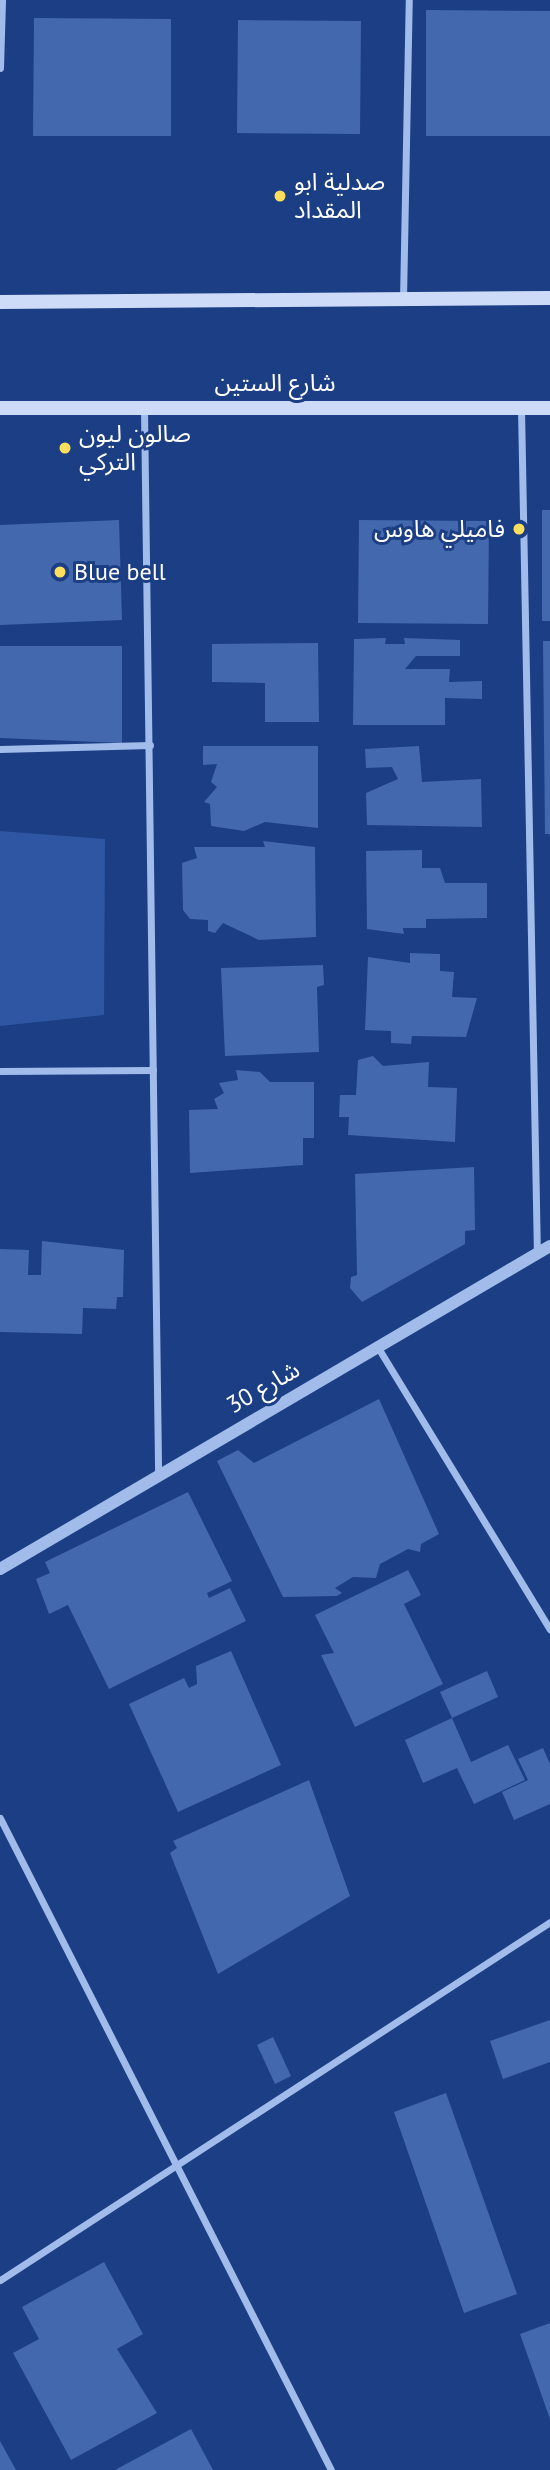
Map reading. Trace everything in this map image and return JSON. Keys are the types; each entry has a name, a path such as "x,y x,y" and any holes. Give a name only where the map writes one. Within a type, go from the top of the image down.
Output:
{"main road":[{"path":"0,302 550,298"},
{"name":"شارع الستين","path":"0,408 144,404 550,408"}],"street":[{"path":"0,68 2,0"},
{"path":"403,301 409,0"},
{"path":"144,404 158,1471"},
{"path":"521,408 537,1254"},
{"path":"0,749 150,745"},
{"path":"0,1071 153,1070"},
{"name":"شارع 30","path":"0,1569 158,1471 550,1246"},
{"path":"377,1345 550,1629"},
{"path":"0,1818 180,2162 331,2470"},
{"path":"0,2280 550,1922"}],"shaded area":[{"path":"0,831 105,839 104,1015 0,1026"}],"building":[{"path":"426,10 550,11 550,136 426,136"},
{"path":"34,18 171,19 171,136 33,136"},
{"path":"238,20 361,21 360,134 237,133"},
{"path":"542,510 550,510 550,621 542,621"},
{"name":"Blue bell","path":"119,520 122,620 0,625 0,525"},
{"path":"359,520 489,521 488,624 358,623"},
{"path":"386,638 385,644 405,644 404,638 460,640 460,656 416,656 405,669 450,669 449,682 482,681 482,699 445,698 445,725 353,725 354,639"},
{"path":"543,641 550,641 550,834 545,834"},
{"path":"318,643 319,722 265,722 265,683 212,682 212,644"},
{"path":"0,646 122,646 122,743 0,738"},
{"path":"203,746 318,746 318,828 265,822 244,831 211,826 210,804 204,802 217,787 211,782 217,764 203,765"},
{"path":"419,746 422,782 481,779 482,827 367,825 366,793 398,779 392,767 366,768 365,749"},
{"path":"263,841 315,847 316,937 259,940 223,923 215,933 208,931 208,920 190,919 183,910 182,863 197,858 194,847 265,847"},
{"path":"422,850 422,868 440,868 445,883 487,883 487,918 426,919 426,928 403,928 404,934 367,929 366,851"},
{"path":"410,953 440,954 440,971 454,972 452,997 477,998 466,1037 412,1036 411,1044 391,1043 391,1031 365,1030 368,957 410,963"},
{"path":"323,965 324,985 317,987 319,1052 225,1056 221,968"},
{"path":"373,1056 383,1066 429,1062 428,1087 457,1088 455,1142 348,1135 349,1117 339,1117 340,1095 356,1095 358,1060"},
{"path":"236,1070 260,1072 270,1082 314,1082 314,1138 303,1138 303,1165 190,1173 189,1110 218,1109 214,1099 224,1093 219,1083 238,1080"},
{"path":"474,1167 475,1230 465,1231 465,1244 362,1302 350,1288 351,1277 357,1275 355,1174"},
{"path":"42,1241 124,1250 123,1297 117,1297 116,1309 83,1308 82,1334 0,1332 0,1249 29,1250 28,1275 41,1275"},
{"path":"379,1399 439,1534 421,1544 420,1552 408,1549 380,1564 376,1578 353,1577 335,1588 342,1593 337,1596 283,1597 217,1461 238,1450 254,1463"},
{"path":"188,1492 232,1581 207,1593 209,1598 230,1588 246,1621 109,1689 68,1605 49,1614 36,1579 50,1573 45,1562"},
{"path":"408,1570 421,1595 404,1604 443,1684 355,1727 321,1655 334,1653 315,1615"},
{"path":"231,1651 281,1765 178,1812 129,1704 184,1678 189,1688 197,1684 196,1666"},
{"path":"487,1671 498,1697 452,1718 440,1692"},
{"path":"452,1718 471,1762 508,1745 525,1780 474,1804 457,1768 423,1783 405,1740"},
{"path":"543,1748 550,1764 550,1804 514,1820 502,1792 528,1780 518,1759"},
{"path":"309,1780 350,1896 218,1974 170,1853 177,1848 173,1841"},
{"path":"550,2020 550,2062 503,2079 490,2041"},
{"path":"273,2037 291,2076 275,2084 257,2045"},
{"path":"446,2093 517,2294 464,2313 394,2112"},
{"path":"104,2262 143,2334 117,2349 157,2413 71,2460 13,2353 39,2339 22,2307"},
{"path":"550,2323 550,2419 520,2334"},
{"path":"191,2429 213,2470 115,2470"},
{"path":"0,2441 16,2470 0,2470"}],"place":[{"name":"صدلية ابو المقداد","path":"280,196"},
{"name":"صالون ليون التركي","path":"65,448"},
{"name":"فاميلي هاوس","path":"519,529"},
{"name":"Blue bell","path":"60,572"}]}
